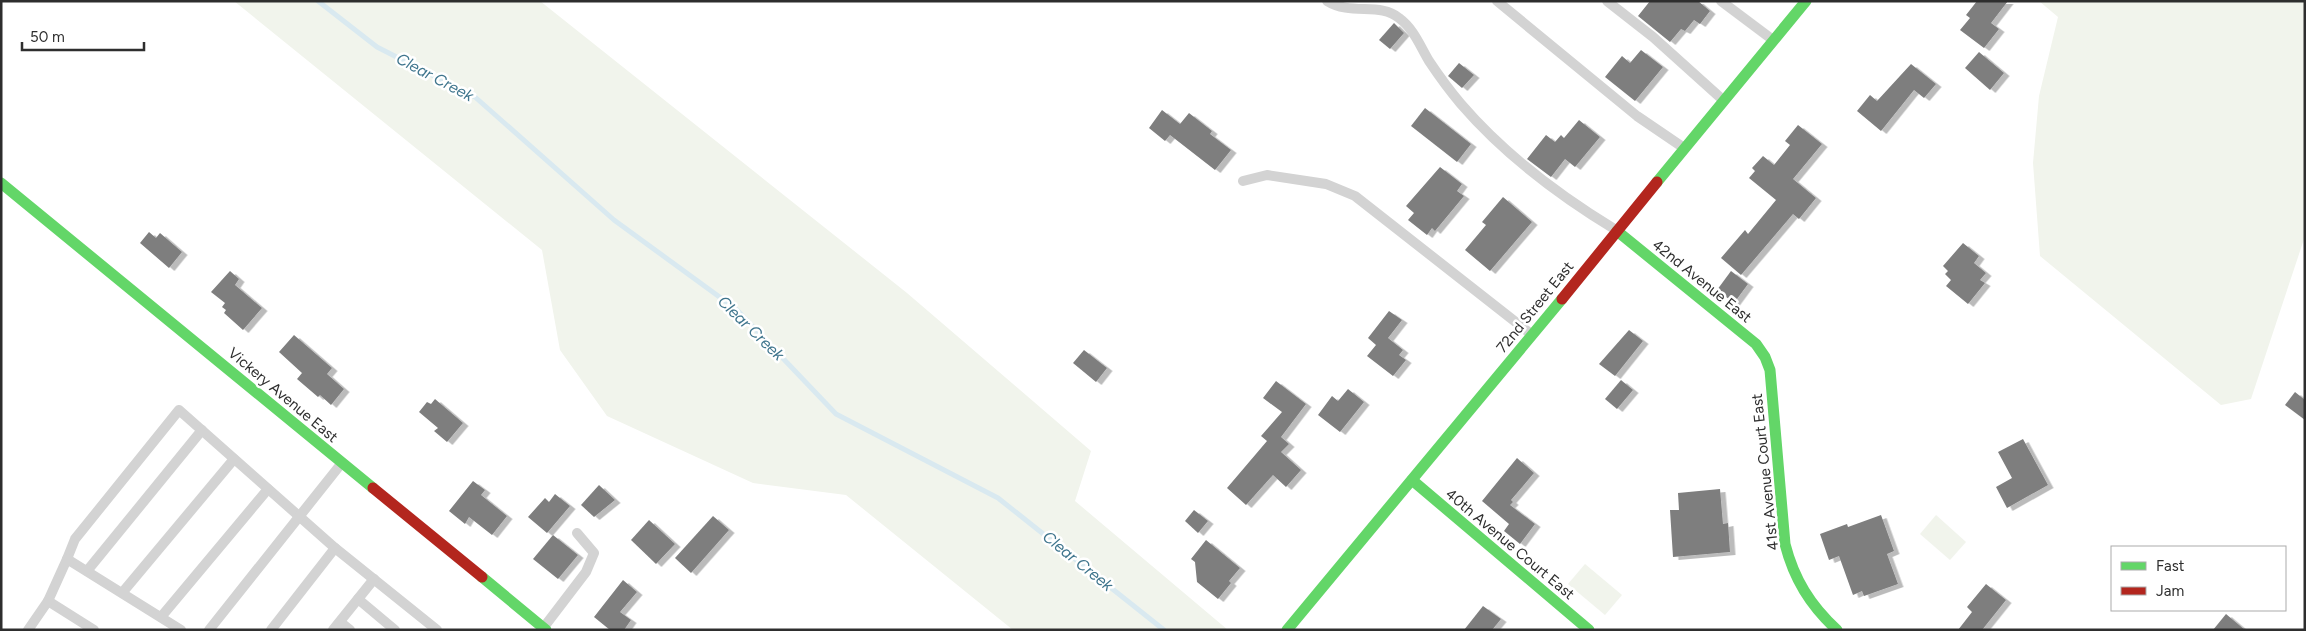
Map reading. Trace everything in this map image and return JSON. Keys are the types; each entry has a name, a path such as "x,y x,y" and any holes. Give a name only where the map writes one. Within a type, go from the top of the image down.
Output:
{"street":[{"name":"72nd Street East","path":"1287,630 1806,1"},
{"name":"Vickery Avenue East","path":"1,183 545,629"},
{"name":"42nd Avenue East","path":"1617,231 1756,344 1764,357"},
{"name":"41st Avenue Court East","path":"1764,357 1770,370 1785,544 1791,569 1799,587 1811,605 1837,630"},
{"name":"40th Avenue Court East","path":"1412,480 1589,630"}],"lane":[{"path":"1327,1 1338,8 1380,10 1399,17 1418,38 1428,60 1461,104 1507,150 1587,212 1617,231"},
{"path":"1497,1 1637,116 1685,148"},
{"path":"1607,1 1654,37 1724,101"},
{"path":"1721,1 1773,41"},
{"path":"1243,181 1267,175 1326,184 1355,196 1532,334"},
{"path":"28,630 48,601 75,539 179,410 335,548 437,630"},
{"path":"87,571 202,430"},
{"path":"122,593 234,459"},
{"path":"209,630 342,463"},
{"path":"161,617 268,488"},
{"path":"545,629 586,572 594,553 577,533"},
{"path":"271,630 335,548"},
{"path":"67,559 181,630"},
{"path":"350,630 337,626 374,579"},
{"path":"358,599 395,630"},
{"path":"48,601 94,630"}],"shaded area":[{"path":"234,1 540,1 907,293 1091,451 1075,501 1228,630 1013,630 846,495 753,483 607,416 560,350 542,250"},
{"path":"2039,1 2305,1 2305,236 2251,399 2221,405 2040,256 2033,163 2039,96 2058,17"},
{"path":"1936,515 1966,542 1950,560 1920,534"},
{"path":"1585,564 1622,595 1605,615 1568,584"}],"building":[{"path":"1650,1 1698,1 1710,11 1700,24 1694,20 1685,31 1681,29 1670,42 1638,16"},
{"path":"1977,1 2008,1 1991,23 1999,29 1984,48 1960,30 1970,18 1966,15"},
{"path":"1394,23 1404,33 1390,49 1379,40"},
{"path":"1641,50 1663,67 1635,101 1605,77 1622,56 1630,63"},
{"path":"1979,52 2004,73 1990,90 1965,68"},
{"path":"1459,63 1474,75 1462,88 1448,76"},
{"path":"1911,64 1936,84 1924,98 1914,90 1881,131 1857,111 1870,95 1877,101"},
{"path":"1425,108 1471,144 1457,162 1411,126"},
{"path":"1162,110 1180,124 1189,113 1212,131 1210,134 1231,150 1215,170 1170,135 1165,141 1149,128"},
{"path":"1579,120 1600,137 1575,167 1565,159 1551,177 1527,159 1546,135 1555,142 1561,135 1564,138"},
{"path":"1798,125 1822,144 1793,179 1816,198 1799,219 1793,214 1741,275 1721,258 1745,230 1748,234 1776,200 1749,178 1755,171 1752,168 1763,156 1774,165 1790,145 1785,141"},
{"path":"1440,167 1462,184 1457,191 1464,196 1435,231 1432,228 1427,235 1408,220 1414,213 1406,206"},
{"path":"1503,197 1532,222 1490,271 1465,250 1486,225 1482,222"},
{"path":"149,232 156,238 160,233 182,252 169,268 140,243"},
{"path":"1963,243 1979,256 1974,263 1986,273 1980,280 1985,283 1968,304 1946,286 1951,280 1945,274 1948,271 1943,266"},
{"path":"230,271 239,279 235,285 262,308 243,330 224,313 226,310 222,307 225,303 211,292"},
{"path":"1731,271 1748,284 1734,303 1717,290"},
{"path":"1389,311 1402,320 1388,338 1403,350 1399,355 1406,360 1393,376 1367,356 1376,345 1368,338"},
{"path":"1629,330 1643,341 1615,376 1599,364"},
{"path":"294,335 332,368 327,374 344,389 331,405 320,395 318,397 297,379 302,373 279,352"},
{"path":"1084,350 1107,368 1096,382 1073,363"},
{"path":"1621,380 1633,390 1617,409 1605,399"},
{"path":"1276,381 1306,404 1281,437 1289,444 1281,452 1301,470 1286,487 1273,475 1246,505 1227,488 1267,441 1261,436 1282,412 1263,398"},
{"path":"1348,389 1364,402 1340,432 1318,415 1332,396 1338,401"},
{"path":"2295,392 2305,400 2305,420 2285,405"},
{"path":"435,399 463,423 447,442 434,431 438,428 419,412 427,402 431,404"},
{"path":"2023,439 2048,485 2007,508 1996,487 2012,478 1998,452"},
{"path":"1517,458 1534,473 1511,500 1513,502 1510,505 1535,524 1520,544 1504,531 1509,524 1482,501"},
{"path":"473,481 485,490 481,495 507,516 492,535 469,517 465,524 449,511"},
{"path":"599,485 615,500 594,517 581,505"},
{"path":"1720,489 1723,524 1728,523 1730,552 1673,557 1670,510 1679,510 1678,493"},
{"path":"555,494 570,506 547,533 528,517 545,498 549,502"},
{"path":"1194,510 1208,521 1198,533 1185,521"},
{"path":"1881,515 1894,551 1887,554 1898,584 1864,596 1862,591 1853,595 1839,556 1829,560 1820,534 1847,524 1848,527"},
{"path":"713,516 729,530 691,573 675,558"},
{"path":"649,520 675,544 656,564 631,540"},
{"path":"553,535 578,555 558,579 533,559"},
{"path":"1206,540 1240,568 1218,599 1197,582 1195,562 1191,559"},
{"path":"623,580 637,592 620,612 631,620 624,630 610,630 594,617"},
{"path":"1986,584 2006,600 1982,630 1958,630 1972,612 1967,607"},
{"path":"1483,606 1501,619 1492,630 1464,630"},
{"path":"2226,614 2245,630 2213,630"}],"waterway":[{"name":"Clear Creek","path":"318,1 377,47 475,97 614,220 736,309 836,414 998,498 1164,630"}],"traffic: fast":[{"path":"1657,182 1806,1"},
{"path":"1,183 373,488"},
{"path":"1617,231 1756,344 1765,357 1770,370 1785,544 1793,569 1804,591 1827,621 1837,630"},
{"path":"1287,630 1562,299"},
{"path":"1412,480 1589,630"},
{"path":"482,577 546,630"}],"traffic: jam":[{"path":"1562,299 1657,182"},
{"path":"373,488 482,577"}]}
